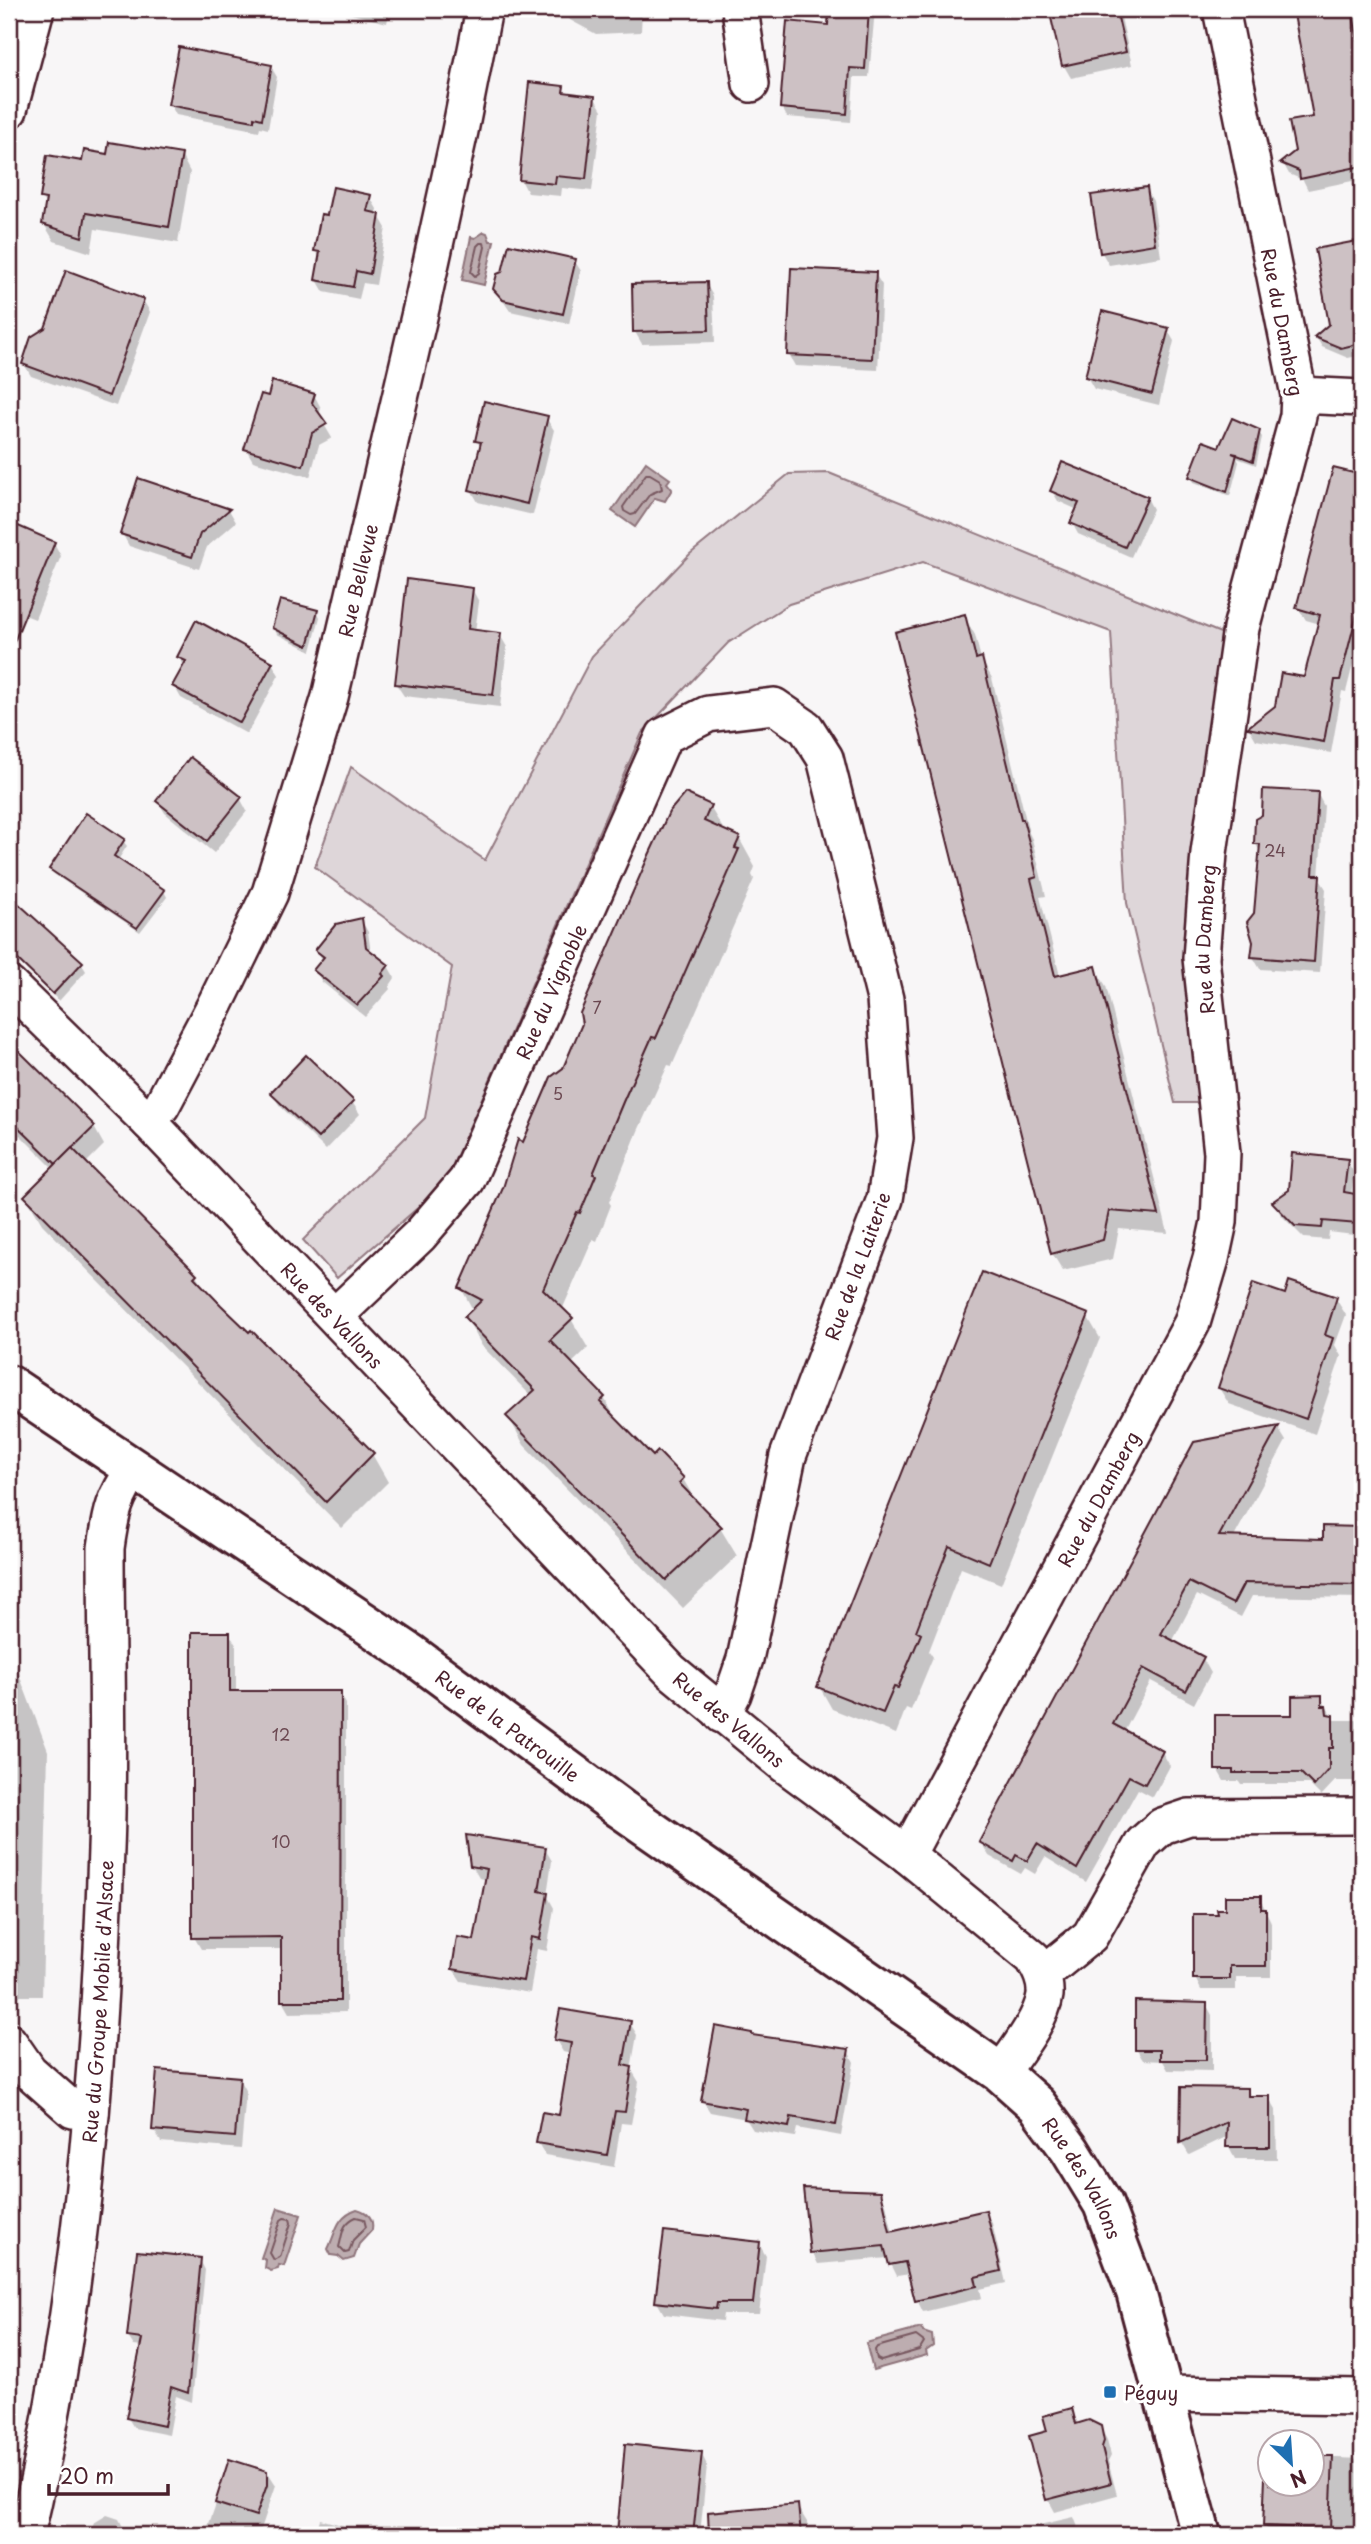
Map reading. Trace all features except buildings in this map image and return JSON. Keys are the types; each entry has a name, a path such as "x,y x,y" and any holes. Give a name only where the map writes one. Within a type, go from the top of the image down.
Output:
{"street":[{"path":"9,110 36,9"},
{"name":"Rue Bellevue","path":"149,1122 162,1105 204,1027 270,893 326,710 422,304 484,9"},
{"path":"740,9 751,84"},
{"name":"Rue du Damberg","path":"907,1855 1192,1323 1219,1222 1222,1153 1201,958 1209,853 1241,628 1298,416 1299,395 1221,9"},
{"path":"1299,395 1362,398"},
{"name":"Rue du Vignoble","path":"335,1316 421,1235 467,1180 664,736 708,714 774,706"},
{"name":"Rue de la Laiterie","path":"722,1715 733,1694 745,1659 788,1456 885,1199 895,1138 885,999 825,758 806,728 774,706"},
{"name":"Rue des Vallons","path":"9,985 149,1122 671,1671 785,1765 907,1855 1033,1958 1043,1974"},
{"name":"Rue de la Patrouille","path":"9,1385 410,1653 621,1809 1001,2073"},
{"name":"Rue du Groupe Mobile d'Alsace","path":"26,2535 44,2459 73,2290 91,2112 107,1849 106,1548 111,1513 118,1493 135,1468"},
{"path":"1001,2073 1037,2015 1045,1996 1043,1974 1090,1936 1143,1843 1162,1826 1189,1817 1362,1816"},
{"path":"9,2042 29,2071 73,2110 91,2112"},
{"name":"Rue des Vallons","path":"1001,2073 1037,2105 1070,2150 1103,2204 1136,2292 1200,2535"},
{"path":"1164,2394 1362,2397"}],"shaded area":[{"path":"829,473 1223,634 1205,1103 1175,1103 1127,903 1111,632 923,562 789,604 728,643 642,733 444,1185 337,1278 303,1240 425,1118 452,967 315,867 351,767 485,860 592,656 690,554 789,474"}],"water":[{"path":"484,232 490,241 494,241 484,285 462,280 471,237 475,238"},
{"path":"646,462 670,479 667,483 672,489 665,501 655,498 635,527 612,511"},
{"path":"278,2208 301,2215 284,2266 279,2265 278,2269 271,2271 265,2268 266,2260 261,2258"},
{"path":"357,2209 369,2216 372,2230 359,2244 354,2258 344,2261 331,2255 328,2249 341,2221"},
{"path":"922,2328 923,2332 932,2335 933,2346 926,2351 927,2355 873,2370 866,2343"}],"place":[{"name":"Péguy","path":"1110,2392"}]}
